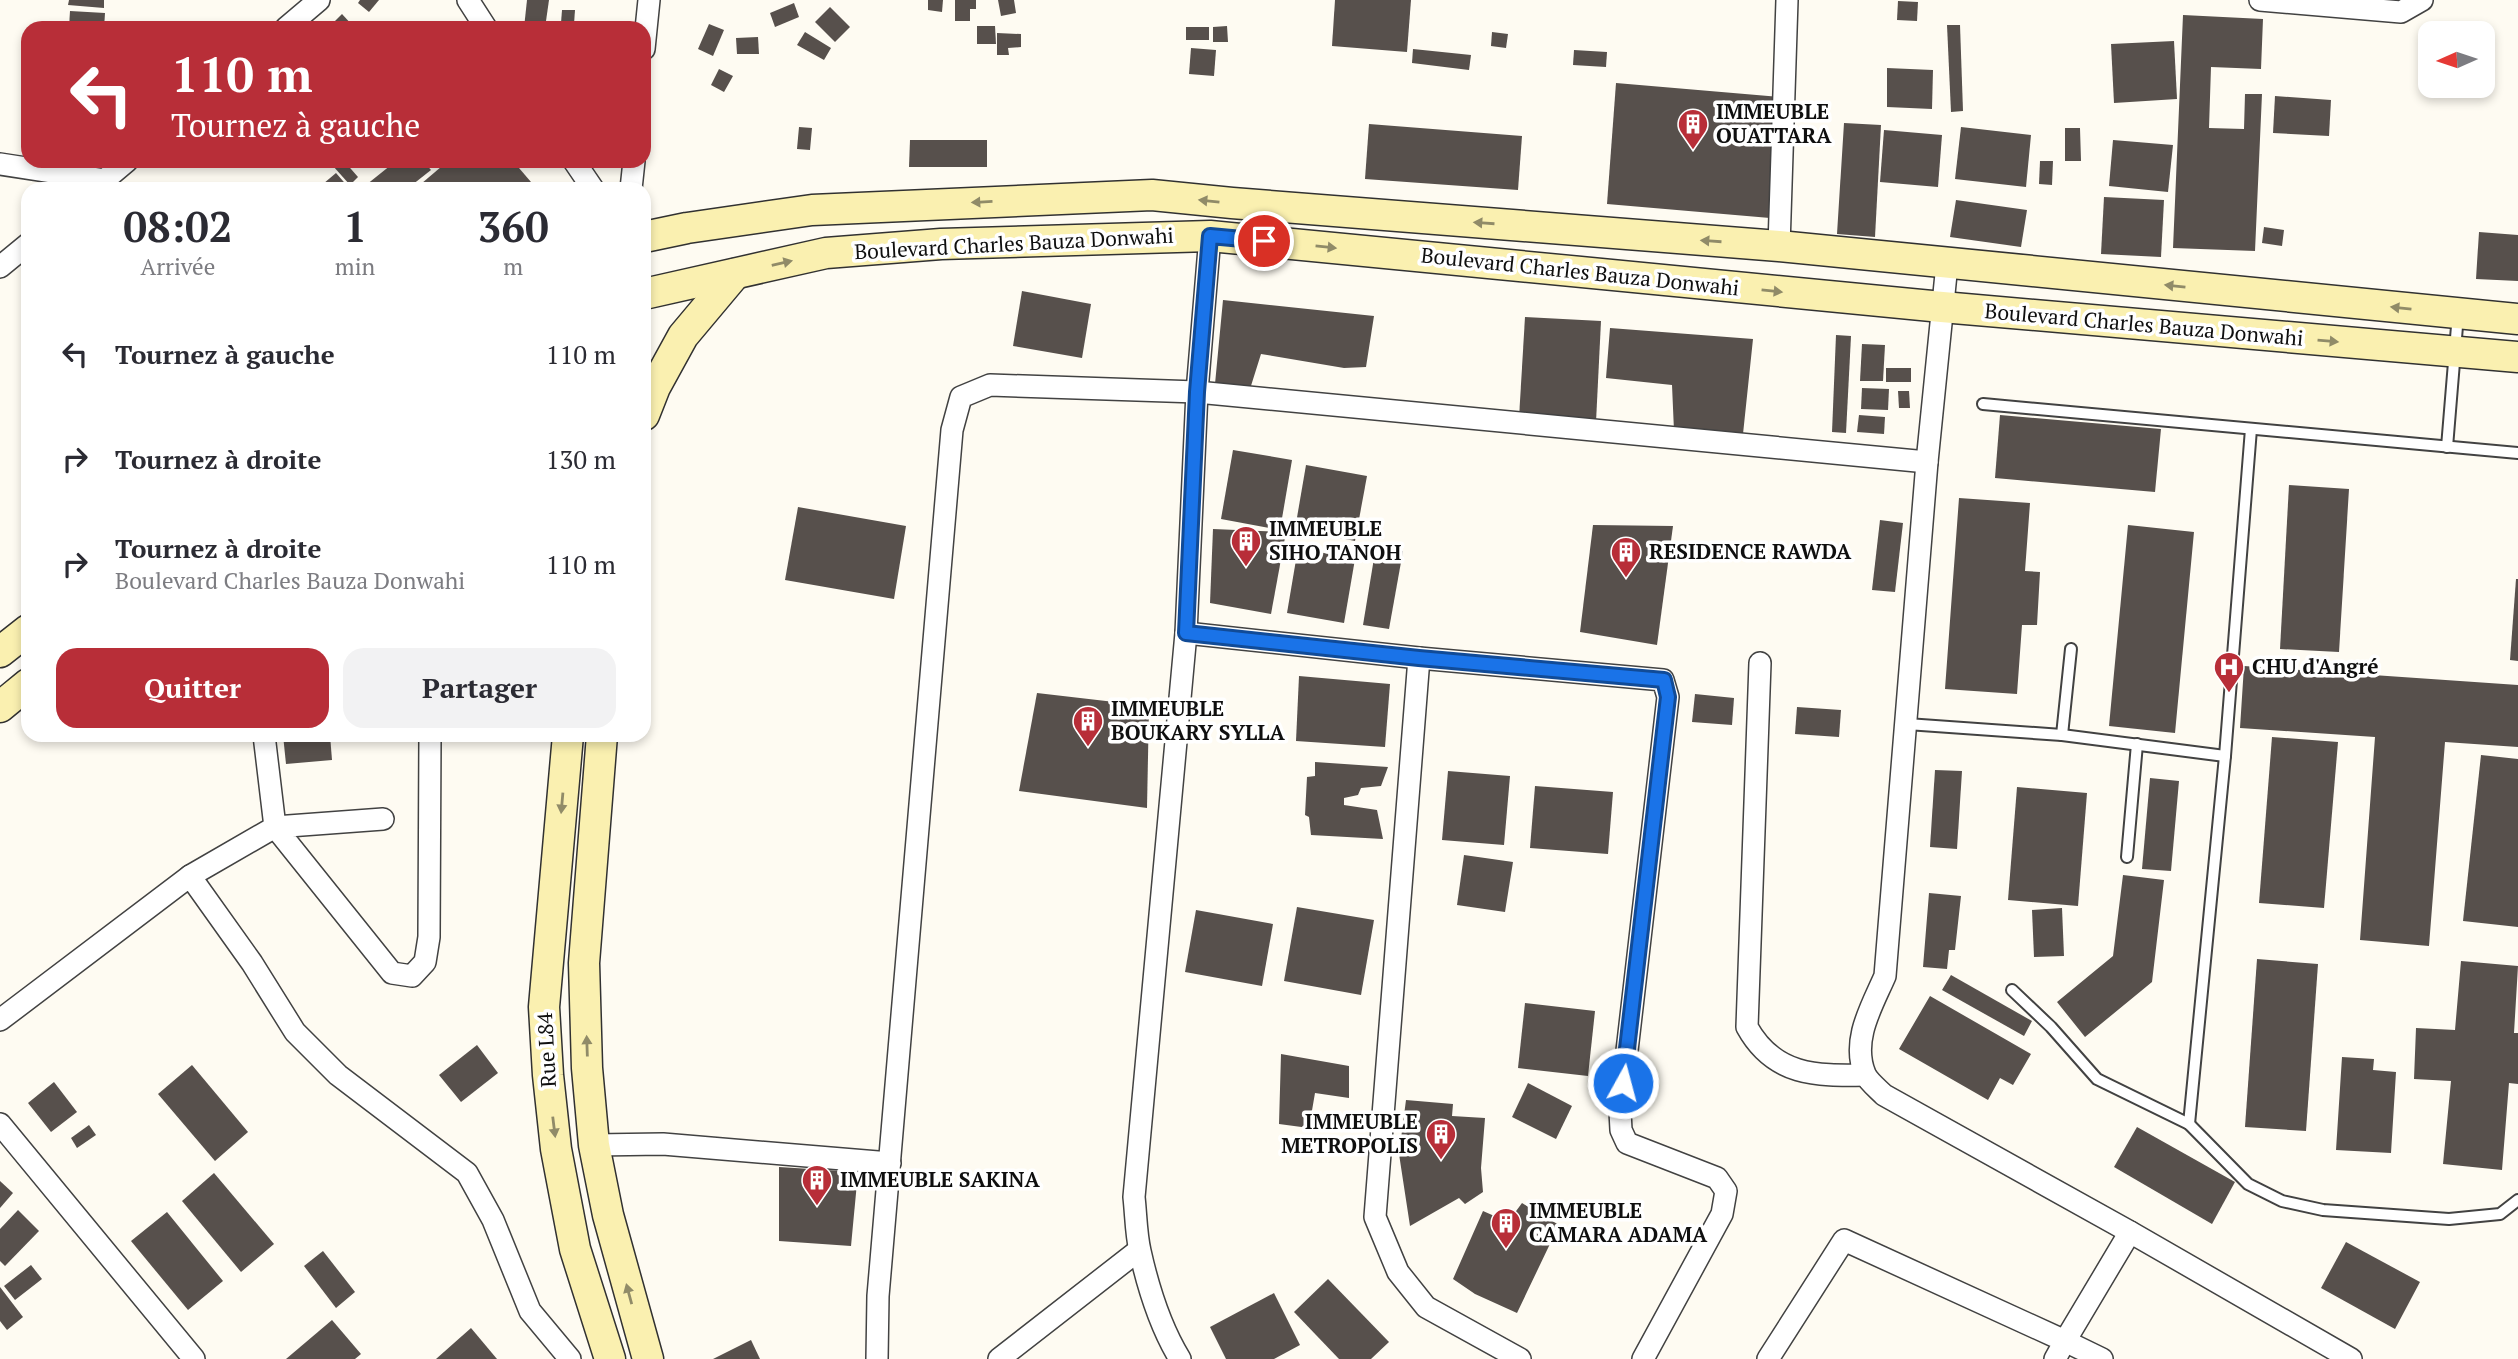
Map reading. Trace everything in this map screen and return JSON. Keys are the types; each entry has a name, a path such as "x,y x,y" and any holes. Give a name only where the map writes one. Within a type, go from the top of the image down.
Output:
{"main road":[{"name":"Boulevard Charles Bauza Donwahi","path":"651,236 812,209 1152,195 1232,204 1779,246 2518,319"},
{"name":"Boulevard Charles Bauza Donwahi","path":"651,295 826,253 941,244 1210,236 1942,307 2518,357"},
{"path":"651,397 683,336 735,274"},
{"path":"0,652 21,636"},
{"path":"0,707 21,690"},
{"name":"Rue L84","path":"567,742 544,1007 548,1075 556,1149 575,1249 604,1356"},
{"path":"601,742 584,963 587,1068 594,1145 608,1215 641,1339 649,1359"}],"street":[{"path":"294,21 319,0"},
{"path":"468,0 482,21"},
{"path":"647,21 649,0"},
{"path":"1779,246 1787,0"},
{"path":"2260,0 2401,12 2422,0"},
{"path":"0,164 85,182"},
{"path":"102,182 119,168"},
{"path":"1180,1359 1173,1348 1139,1250 1134,1197 1186,633 1197,392 1210,236"},
{"path":"0,267 21,250"},
{"path":"1947,264 1927,462 1885,976 1863,1028 1861,1052 1865,1075 1884,1095 2351,1359"},
{"path":"877,1359 878,1296 952,430 961,397 990,385 1197,392 1927,462"},
{"path":"1186,633 1664,680 1668,697 1620,1111 1621,1130 1627,1143 1717,1178 1726,1191 1722,1214 1643,1359"},
{"path":"1419,658 1375,1217 1398,1272 1426,1307 1520,1359"},
{"path":"1760,663 1747,1027 1754,1041 1774,1059 1788,1067 1815,1075 1865,1075"},
{"path":"265,742 275,827 392,973 412,976 425,962 429,936 429,742"},
{"path":"0,1020 190,876 275,827 383,819"},
{"path":"190,876 252,963 295,1032 338,1075 467,1174 493,1220 530,1311 570,1359"},
{"path":"0,1124 194,1359"},
{"path":"594,1145 663,1144 890,1163"},
{"path":"2060,1350 2130,1232"},
{"path":"1768,1359 1844,1240 2060,1350 2102,1359"},
{"path":"999,1359 1139,1250"}],"lane":[{"path":"2447,447 2458,314"},
{"path":"1983,404 2518,453"},
{"path":"2189,1124 2225,756 2251,429"},
{"path":"2062,735 2071,649"},
{"path":"1907,724 2062,735 2225,756"},
{"path":"2127,857 2137,744"},
{"path":"2012,990 2051,1027 2097,1079 2189,1124 2248,1184 2282,1201 2323,1210 2449,1219 2500,1214 2518,1200"}],"building":[{"path":"69,0 104,0 104,8 68,5"},
{"path":"360,0 379,0 369,12 358,3"},
{"path":"527,0 549,0 546,21 525,21"},
{"path":"928,0 943,0 942,12 928,10"},
{"path":"955,0 976,0 976,9 970,9 970,21 955,21"},
{"path":"998,0 1014,0 1016,13 1001,16"},
{"path":"1335,0 1411,0 1407,52 1332,46"},
{"path":"1898,1 1918,2 1917,21 1897,20"},
{"path":"794,3 799,17 775,27 770,13"},
{"path":"830,7 850,27 835,42 815,22"},
{"path":"562,10 575,10 574,21 561,21"},
{"path":"70,11 105,13 104,21 69,21"},
{"path":"342,14 348,21 335,21"},
{"path":"2183,15 2263,19 2261,69 2211,67 2209,128 2244,129 2245,94 2262,94 2255,251 2173,248"},
{"path":"709,24 724,30 713,56 698,49"},
{"path":"1947,25 1960,25 1963,111 1951,112"},
{"path":"977,26 995,26 996,44 977,44"},
{"path":"1227,26 1228,42 1213,42 1213,27"},
{"path":"1186,27 1209,27 1209,40 1186,40"},
{"path":"805,32 831,48 824,60 797,45"},
{"path":"1492,32 1508,34 1506,48 1491,46"},
{"path":"997,33 1021,34 1021,47 1008,48 1009,55 997,55"},
{"path":"758,37 759,54 737,54 736,38"},
{"path":"2174,41 2177,99 2114,103 2111,44"},
{"path":"1191,48 1216,50 1214,76 1189,74"},
{"path":"1413,49 1471,55 1469,70 1412,63"},
{"path":"1574,50 1607,52 1606,67 1573,65"},
{"path":"1887,68 1933,70 1932,109 1887,107"},
{"path":"719,69 733,76 724,92 711,85"},
{"name":"IMMEUBLE OUATTARA","path":"1616,83 1780,97 1770,218 1607,204"},
{"path":"2275,96 2331,100 2329,136 2273,133"},
{"path":"1844,123 1881,125 1875,237 1837,234"},
{"path":"1369,124 1522,136 1518,190 1365,179"},
{"path":"799,127 812,128 810,150 797,149"},
{"path":"1961,127 2031,135 2026,187 1955,179"},
{"path":"2065,128 2080,128 2081,161 2065,161"},
{"path":"1884,130 1942,135 1938,187 1880,182"},
{"path":"910,140 987,140 987,167 909,167"},
{"path":"2113,140 2173,145 2168,192 2109,186"},
{"path":"2040,161 2053,161 2052,185 2039,184"},
{"path":"335,168 350,168 358,177 353,182 347,182"},
{"path":"387,168 431,170 416,182 370,182"},
{"path":"440,168 519,168 531,182 423,182"},
{"path":"336,173 344,182 325,182"},
{"path":"2104,197 2164,200 2161,257 2101,254"},
{"path":"1956,200 2027,210 2021,247 1950,237"},
{"path":"2264,227 2284,230 2282,246 2262,243"},
{"path":"2479,232 2518,235 2518,281 2476,279"},
{"path":"1022,291 1091,304 1082,358 1013,346"},
{"path":"1223,300 1374,316 1366,367 1344,368 1261,354 1250,389 1215,384"},
{"path":"1525,317 1601,321 1596,422 1519,418"},
{"path":"1610,328 1753,339 1743,434 1674,431 1672,385 1606,378"},
{"path":"1836,335 1851,336 1846,433 1832,432"},
{"path":"1862,344 1885,345 1883,381 1860,381"},
{"path":"1886,368 1911,368 1911,382 1886,382"},
{"path":"1862,388 1889,389 1888,410 1861,409"},
{"path":"1898,391 1909,391 1910,408 1899,408"},
{"path":"1859,415 1885,417 1884,434 1857,432"},
{"path":"2000,415 2161,429 2155,492 1995,478"},
{"path":"1233,450 1292,460 1280,530 1221,519"},
{"path":"1306,465 1367,476 1355,541 1295,529"},
{"path":"2289,485 2349,489 2339,652 2280,649"},
{"path":"1959,498 2030,503 2025,571 2040,572 2037,625 2022,625 2017,694 1945,689"},
{"path":"798,507 906,526 894,599 785,580"},
{"path":"1880,520 1903,523 1895,592 1872,590"},
{"name":"RESIDENCE RAWDA","path":"1593,525 1673,526 1657,645 1580,632"},
{"path":"2128,525 2194,532 2175,733 2109,726"},
{"name":"IMMEUBLE SIHO TANOH","path":"1213,529 1286,532 1271,614 1210,603"},
{"path":"1376,546 1403,551 1389,629 1363,625"},
{"path":"1298,548 1355,559 1344,623 1287,613"},
{"path":"2518,579 2518,661 2510,660"},
{"path":"2244,666 2518,685 2518,747 2445,742 2429,946 2360,940 2375,737 2240,728"},
{"path":"1299,676 1390,684 1385,747 1296,741"},
{"name":"IMMEUBLE BOUKARY SYLLA","path":"1037,693 1149,706 1147,808 1019,791"},
{"path":"1695,694 1734,698 1732,725 1692,722"},
{"path":"1797,707 1841,710 1839,737 1795,734"},
{"path":"2272,737 2338,742 2324,908 2259,903"},
{"path":"284,742 331,742 332,760 286,764"},
{"path":"2481,755 2518,759 2518,927 2463,921"},
{"path":"1315,762 1388,767 1381,786 1361,788 1358,795 1344,798 1344,805 1377,810 1383,839 1311,835 1309,817 1305,815 1307,777 1315,776"},
{"path":"1935,770 1962,771 1957,849 1930,847"},
{"path":"1448,771 1510,776 1504,845 1442,840"},
{"path":"2150,778 2179,781 2171,871 2142,869"},
{"path":"1535,786 1613,792 1608,854 1530,848"},
{"path":"2017,787 2087,793 2078,906 2008,900"},
{"path":"1464,855 1513,862 1505,912 1457,905"},
{"path":"2123,875 2164,880 2152,982 2085,1037 2057,1002 2113,956"},
{"path":"1929,893 1961,896 1955,950 1949,950 1947,969 1923,967"},
{"path":"1297,907 1374,920 1361,995 1284,981"},
{"path":"2062,908 2064,956 2034,957 2032,910"},
{"path":"1196,910 1273,924 1262,986 1185,972"},
{"path":"2257,959 2318,964 2306,1131 2245,1127"},
{"path":"2461,961 2518,966 2514,1033 2518,1033 2518,1084 2509,1083 2502,1170 2443,1164 2451,1081 2414,1079 2416,1028 2455,1030"},
{"path":"1951,975 2032,1021 2024,1036 1942,990"},
{"path":"1930,996 2031,1054 2013,1085 2000,1078 1988,1100 1899,1049"},
{"path":"1525,1003 1595,1011 1588,1076 1518,1068"},
{"path":"477,1045 498,1073 461,1102 439,1075"},
{"path":"1281,1054 1349,1066 1349,1098 1315,1093 1309,1128 1279,1124"},
{"path":"2342,1057 2374,1059 2373,1070 2396,1072 2391,1153 2336,1150"},
{"path":"192,1065 248,1132 215,1161 158,1094"},
{"path":"54,1082 77,1112 51,1132 28,1103"},
{"path":"1528,1083 1572,1106 1556,1139 1512,1117"},
{"name":"IMMEUBLE METROPOLIS","path":"1406,1100 1453,1104 1452,1116 1485,1118 1481,1168 1483,1192 1465,1204 1459,1198 1410,1226 1399,1154"},
{"path":"89,1125 96,1135 77,1148 71,1138"},
{"path":"2137,1127 2235,1182 2212,1224 2114,1167"},
{"name":"IMMEUBLE SAKINA","path":"779,1167 858,1172 851,1246 779,1241"},
{"path":"214,1173 274,1244 241,1272 182,1201"},
{"path":"0,1181 13,1193 0,1208"},
{"name":"IMMEUBLE CAMARA ADAMA","path":"1522,1203 1559,1225 1517,1313 1475,1294 1453,1279 1483,1211 1508,1222"},
{"path":"18,1210 39,1231 5,1266 0,1261 0,1229"},
{"path":"167,1212 223,1281 188,1310 131,1241"},
{"path":"2346,1242 2420,1282 2395,1329 2321,1288"},
{"path":"323,1251 355,1292 336,1308 304,1266"},
{"path":"31,1265 42,1279 15,1300 4,1286"},
{"path":"1328,1279 1389,1342 1371,1359 1339,1359 1294,1312"},
{"path":"0,1287 23,1317 7,1330 0,1321"},
{"path":"1274,1293 1300,1345 1274,1359 1226,1359 1210,1327"},
{"path":"332,1320 361,1354 355,1359 286,1359"},
{"path":"471,1328 497,1359 436,1359"},
{"path":"751,1340 760,1359 713,1359"}],"place":[{"name":"IMMEUBLE OUATTARA","path":"1693,151"},
{"name":"IMMEUBLE SIHO TANOH","path":"1246,568"},
{"name":"RESIDENCE RAWDA","path":"1626,579"},
{"name":"CHU d'Angré","path":"2229,694"},
{"name":"IMMEUBLE BOUKARY SYLLA","path":"1088,748"},
{"name":"IMMEUBLE METROPOLIS","path":"1441,1161"},
{"name":"IMMEUBLE SAKINA","path":"817,1207"},
{"name":"IMMEUBLE CAMARA ADAMA","path":"1506,1250"}],"route":[{"path":"1264,241 1210,236 1197,392 1186,633 1664,680 1668,697 1623,1083"}]}
